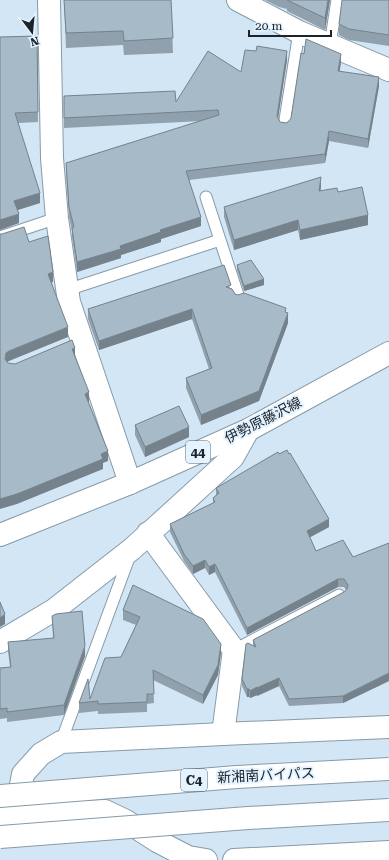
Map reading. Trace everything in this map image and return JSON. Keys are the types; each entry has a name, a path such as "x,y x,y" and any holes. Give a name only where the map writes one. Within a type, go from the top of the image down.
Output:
{"main road":[{"path":"49,0 52,158 57,218 69,302 78,340 130,482"},
{"path":"238,0 299,32 389,70"},
{"name":"伊勢原藤沢線","path":"0,535 130,482 248,430 389,353"},
{"path":"0,642 54,610 132,549 233,456 248,430"},
{"path":"148,533 234,650 223,734"},
{"path":"2,825 17,807 23,774 41,754 61,742 389,727"},
{"name":"新湘南バイパス","path":"0,796 237,777 389,769"},
{"path":"2,825 248,818 389,810"},
{"path":"2,825 73,812 105,811 126,821 157,841 188,857 206,860"},
{"path":"234,860 279,859 389,852"}],"lane":[{"path":"330,45 337,0"},
{"path":"284,126 299,32"},
{"path":"206,197 239,298"},
{"path":"0,237 57,218"},
{"path":"67,290 220,240"},
{"path":"61,742 132,549"},
{"path":"234,650 341,593"}],"building":[{"path":"64,0 171,0 173,38 124,41 123,31 66,33"},
{"path":"287,0 328,0 325,18"},
{"path":"342,0 389,0 389,35 349,29 339,24"},
{"path":"37,36 38,112 15,113 40,193 14,201 19,214 0,220 0,37"},
{"path":"306,39 341,54 338,71 379,77 368,139 329,131 325,154 186,171 201,217 160,230 161,232 120,246 121,249 77,262 72,228 74,227 69,207 66,163 219,115 218,110 64,118 64,96 175,91 176,102 208,51 241,72 245,50 256,51 257,46 287,51 277,116 280,122 286,123 291,118 301,53 304,54"},
{"path":"321,177 319,191 337,188 338,192 362,187 368,215 300,230 298,220 234,240 224,207"},
{"path":"24,227 29,242 48,236 53,272 48,274 68,327 9,351 6,353 5,359 8,363 15,364 72,340 75,348 72,349 89,392 85,394 108,451 101,454 103,459 17,494 0,499 0,234"},
{"path":"251,260 264,279 244,286 237,265"},
{"path":"224,265 231,285 226,287 232,289 235,294 238,295 244,293 286,308 285,312 288,313 259,391 201,415 186,378 212,368 192,309 99,341 88,309"},
{"path":"179,406 189,427 145,447 135,425"},
{"path":"287,450 329,519 307,531 316,551 343,540 353,557 389,543 389,673 343,696 289,699 279,678 250,691 247,689 242,679 246,644 248,643 256,647 253,640 344,592 348,585 344,579 338,579 247,628 215,564 209,567 205,560 193,566 184,554 170,524 215,502 213,498 219,493 216,488 278,452 279,454"},
{"path":"133,585 203,619 221,644 218,665 203,695 153,670 154,694 147,694 147,702 98,704 98,701 79,703 88,679 90,699 105,658 121,657 140,617 123,610"},
{"path":"0,602 5,614 0,618"},
{"path":"82,611 85,646 64,705 7,712 7,708 0,709 0,668 11,667 8,642 54,638 52,616 56,614"}]}
